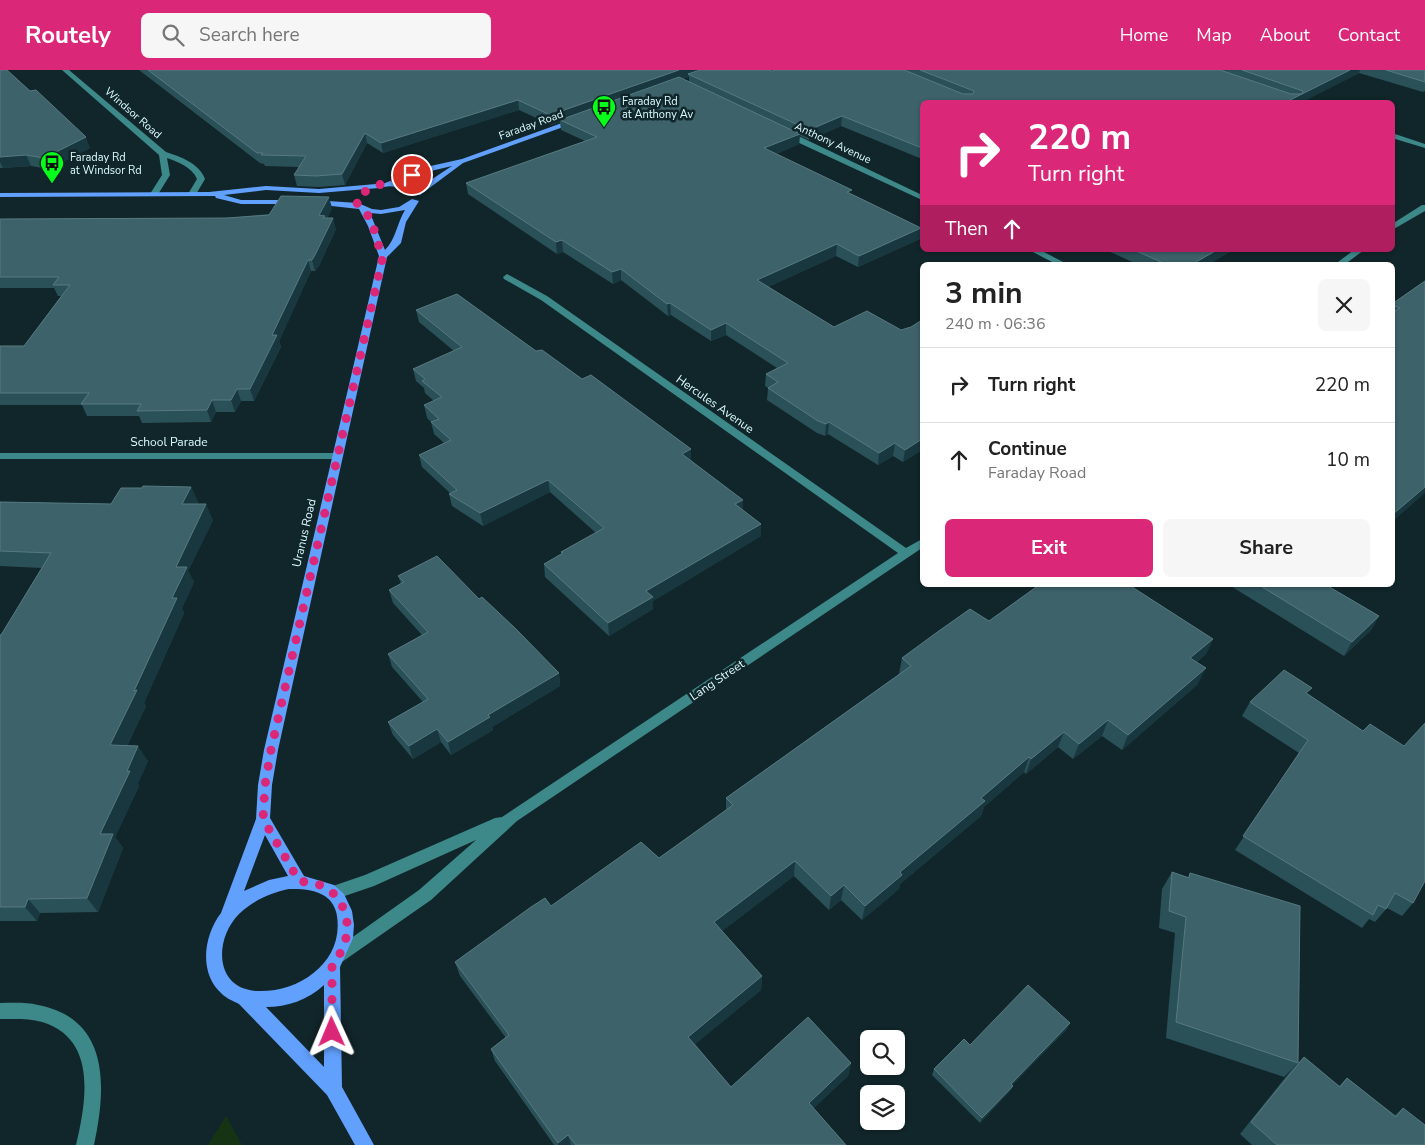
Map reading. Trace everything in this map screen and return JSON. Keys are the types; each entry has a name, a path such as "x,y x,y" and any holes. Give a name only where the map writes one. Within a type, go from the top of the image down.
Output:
{"main road":[{"name":"Faraday Road","path":"0,194 209,194 266,188 319,191 380,186 429,169 464,161 584,118"},
{"name":"Faraday Road","path":"416,197 464,161"},
{"path":"307,202 360,207 370,211 391,211 401,209 416,197 414,189 402,185 380,186 366,190 358,196 356,201 360,207 372,220 376,239 383,256"},
{"name":"Faraday Road","path":"209,194 241,202 298,202"},
{"name":"Uranus Road","path":"365,1145 333,1089 245,998 228,989 217,975 213,957 216,937 227,917 263,819 265,785 271,750 383,256 397,243 402,222 416,197"},
{"path":"263,819 299,881"},
{"name":"Uranus Road","path":"227,917 241,902 259,890 279,883 299,881 318,884 333,893 342,905 347,921 346,938 335,961 314,982 292,995 268,1000 245,998"},
{"name":"Uranus Road","path":"333,1089 335,961"}],"street":[{"name":"Windsor Road","path":"65,70 163,154 177,158 201,176 202,179 192,194"},
{"name":"Anthony Avenue","path":"780,131 920,197"},
{"path":"1395,137 1425,146"},
{"name":"Windsor Road","path":"154,194 166,175 163,154"},
{"path":"1395,226 1425,207"},
{"path":"1037,252 1059,262"},
{"path":"1342,262 1357,252"},
{"name":"Hercules Avenue","path":"507,277 552,304 907,554"},
{"name":"School Parade","path":"0,456 338,456"},
{"name":"Lang Street","path":"335,961 425,895 512,817 920,544"},
{"name":"Lang Street","path":"333,893 369,881 512,817"},
{"path":"0,1011 48,1015 67,1024 82,1039 91,1057 94,1076 90,1123 85,1145"}],"green space":[{"path":"226,1116 242,1145 208,1145"}],"building":[{"path":"0,70 7,70 30,91 36,90 86,137 44,158 26,155 0,157"},
{"path":"148,70 679,70 550,115 518,100 381,143 365,133 342,174 316,176 294,175 306,156 261,155 263,153 257,153"},
{"path":"700,70 904,70 963,94 973,94 974,91 920,70 1220,70 1291,94 1302,94 1290,100 920,100 920,147 842,116 809,130 688,74"},
{"path":"1242,70 1350,70 1302,94 1303,91"},
{"path":"1386,70 1425,70 1425,82"},
{"path":"679,77 800,134 764,148 852,190 847,192 920,228 859,256 837,244 757,280 834,327 867,311 901,330 920,321 920,440 905,450 895,443 879,453 829,422 826,424 818,421 768,388 778,382 766,374 788,363 726,323 711,330 670,303 667,304 621,269 612,272 562,240 556,242 466,183 597,137 560,120"},
{"path":"281,196 329,197 319,215 325,216 323,218 333,218 315,255 312,260 308,260 272,335 277,335 250,389 237,389 231,400 212,400 207,410 137,411 141,404 81,404 89,393 0,393 0,346 24,346 70,285 53,285 59,277 0,277 0,219 227,218 269,215"},
{"path":"1139,252 1214,252 1196,262 1161,262"},
{"path":"1425,281 1425,487 1395,512 1395,311 1400,308 1395,306 1395,302"},
{"path":"457,294 536,351 542,350 582,379 591,375 691,449 682,454 743,500 735,504 761,524 646,591 653,597 608,623 544,564 563,553 561,552 604,528 548,480 480,513 449,494 457,490 419,455 451,440 431,422 439,419 424,405 442,397 422,381 425,379 413,369 462,347 416,310"},
{"path":"143,486 191,487 182,504 206,504 176,567 187,567 172,598 177,598 134,691 137,690 110,745 138,746 127,771 130,771 100,834 113,834 87,898 28,899 25,907 0,907 0,635 51,553 0,551 0,502 111,504 121,488 142,488"},
{"path":"437,556 479,599 482,597 516,629 559,673 488,715 490,717 448,742 437,729 409,746 388,722 428,699 388,654 428,632 389,590 404,582 398,576"},
{"path":"1036,587 1132,587 1213,639 1190,658 1206,668 1128,735 1108,720 1079,744 1064,732 1031,759 1029,757 981,798 985,801 900,872 902,875 865,906 844,885 831,896 795,861 714,922 762,976 688,1037 731,1087 808,1017 851,1063 809,1103 846,1145 576,1145 568,1135 558,1143 491,1049 509,1035 455,962 531,907 545,898 551,906 641,842 659,858 733,805 726,798 911,666 902,658 936,633 970,609 989,621"},
{"path":"1262,587 1329,587 1379,616 1352,642"},
{"path":"1284,670 1312,688 1306,693 1363,731 1370,724 1404,746 1425,723 1425,881 1413,903 1395,893 1386,909 1378,905 1373,915 1243,836 1308,740 1250,702"},
{"path":"1172,872 1189,878 1190,873 1300,906 1298,1063 1176,1022 1186,917 1169,911"},
{"path":"1028,985 1070,1023 1011,1084 1013,1086 982,1118 934,1069 964,1039 970,1045"},
{"path":"1304,1057 1340,1087 1347,1078 1396,1117 1403,1108 1425,1125 1425,1145 1277,1145 1251,1122"}],"place":[{"name":"Faraday Rd at Anthony Av","path":"604,128"},
{"name":"Faraday Rd at Windsor Rd","path":"52,184"}],"route":[{"path":"332,1032 332,966 339,956 346,938 347,921 342,905 333,893 318,884 299,881 263,819 265,785 271,750 383,256 376,239 372,220 356,201 358,196 366,190 412,175"}]}
